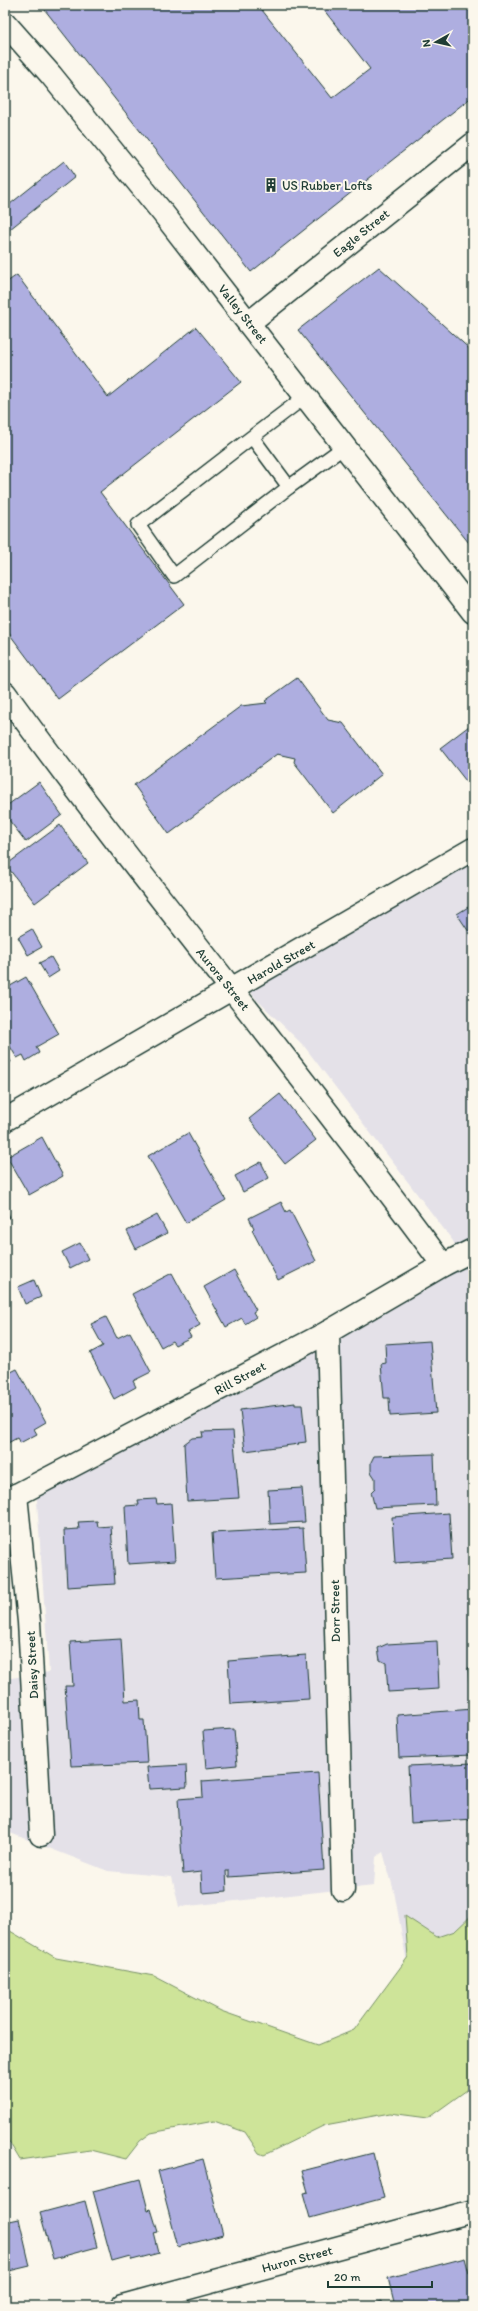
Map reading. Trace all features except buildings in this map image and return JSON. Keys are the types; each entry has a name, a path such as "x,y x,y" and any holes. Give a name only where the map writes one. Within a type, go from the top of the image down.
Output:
{"street":[{"name":"Valley Street","path":"5,23 51,75 250,322 344,447 473,612"},
{"name":"Eagle Street","path":"250,322 473,144"},
{"name":"Aurora Street","path":"5,693 146,882 334,1119 443,1265"},
{"name":"Harold Street","path":"5,1120 231,991 473,849"},
{"name":"Rill Street","path":"10,1498 328,1332 443,1265 473,1250"},
{"name":"Dorr Street","path":"328,1332 343,1890"},
{"name":"Daisy Street","path":"10,1498 30,1622 41,1835"},
{"name":"Huron Street","path":"122,2306 180,2299 473,2211"}],"lane":[{"path":"306,396 138,525 174,576 289,487 344,447"},
{"path":"252,438 289,487"}],"shaded area":[{"path":"473,852 473,1914 455,1931 437,1937 406,1958 394,1891 383,1852 376,1857 374,1886 179,1907 172,1877 108,1871 5,1831 5,1679 49,1672 36,1487 459,1255 453,1241 304,1046 257,1000 244,983"}],"green space":[{"path":"473,1914 473,2089 467,2090 428,2118 390,2113 325,2125 264,2155 259,2153 245,2132 214,2121 151,2133 140,2141 126,2159 90,2150 20,2160 5,2135 5,1928 56,1958 154,1976 221,2011 318,2045 354,2030 408,1957 405,1916 437,1937 455,1931"}],"place":[{"name":"US Rubber Lofts","path":"271,185"}]}
